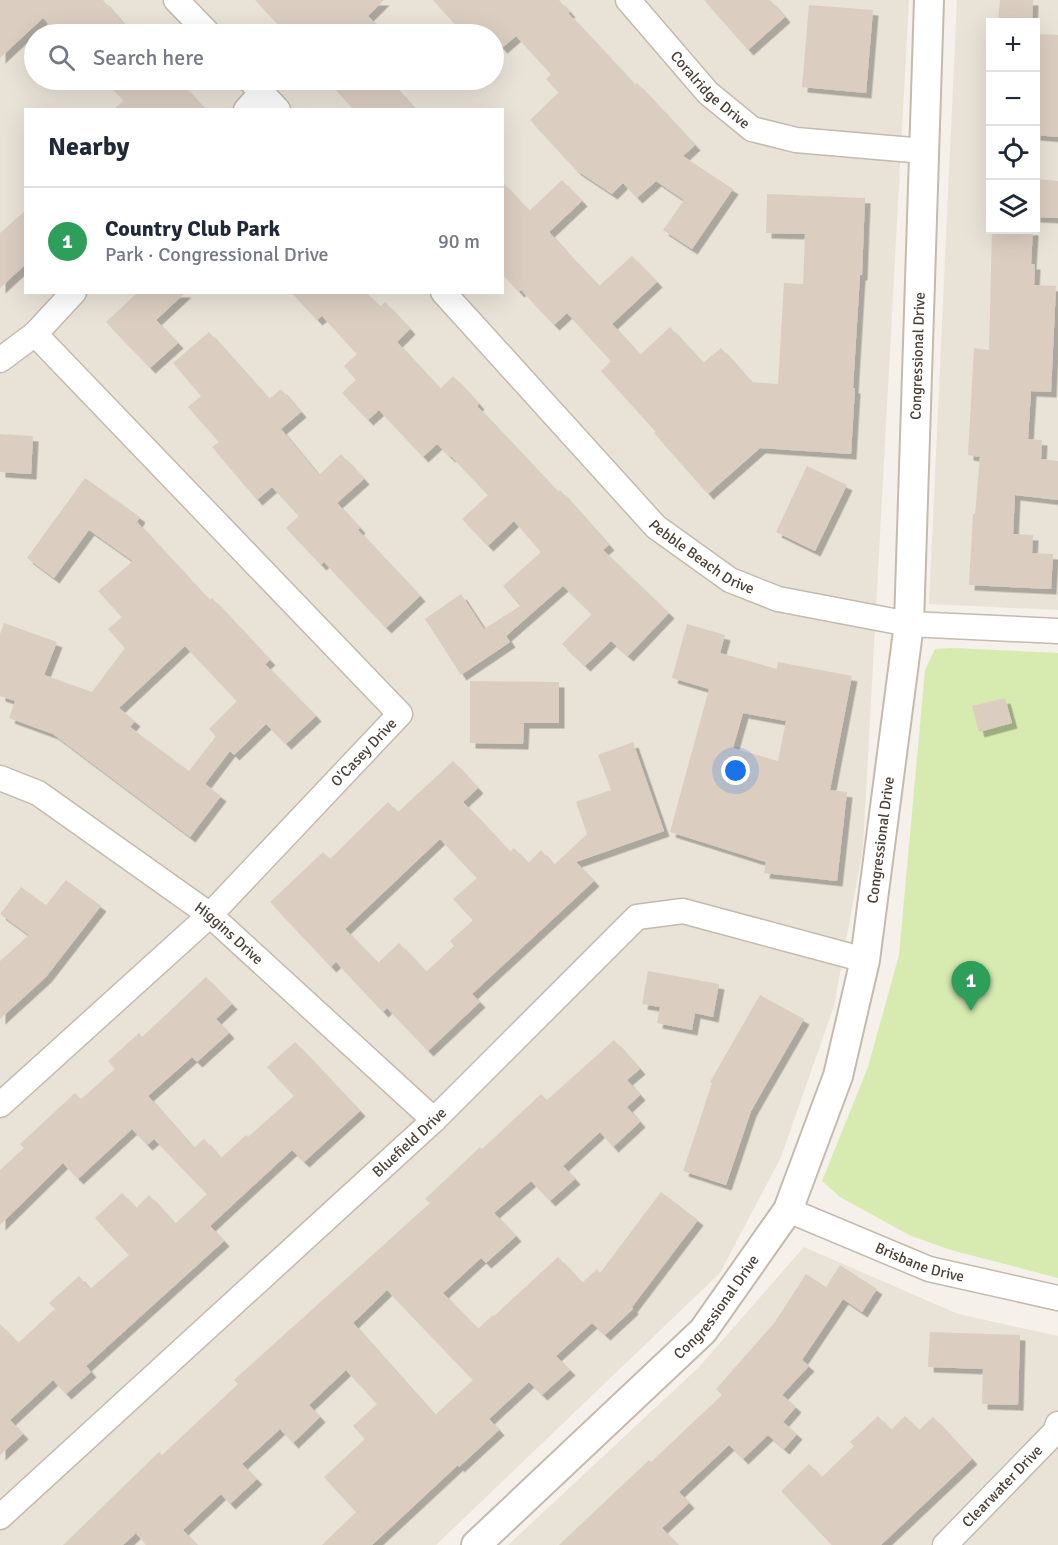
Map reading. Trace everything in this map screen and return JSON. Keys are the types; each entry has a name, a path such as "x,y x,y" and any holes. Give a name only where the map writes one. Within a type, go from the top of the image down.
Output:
{"street":[{"path":"176,0 199,24"},
{"name":"Coralridge Drive","path":"628,0 708,93 752,129 796,140 924,151"},
{"name":"Congressional Drive","path":"476,1545 703,1330 788,1210 838,1076 865,960 909,624 929,0"},
{"path":"0,360 35,334 72,294"},
{"name":"Pebble Beach Drive","path":"445,294 656,527 730,579 778,599 909,624 1058,631"},
{"name":"O'Casey Drive","path":"0,1105 210,915 400,714 35,334"},
{"name":"Higgins Drive","path":"0,778 38,793 210,915 434,1120"},
{"name":"Bluefield Drive","path":"0,1517 434,1120 637,918 683,910 865,960"},
{"name":"Brisbane Drive","path":"788,1210 928,1269 1058,1298"},
{"name":"Clearwater Drive","path":"945,1545 1055,1431 1058,1424"}],"shaded area":[{"path":"0,0 909,0 863,848 834,1006 781,1157 720,1273 436,1545 0,1545"},
{"path":"957,0 1058,0 1058,610 929,604"},
{"path":"804,1247 958,1314 1058,1336 1058,1545 508,1545 699,1367"}],"green space":[{"path":"935,649 1058,653 1058,1278 951,1250 911,1236 840,1197 822,1181 868,1067 899,955 925,670"}],"building":[{"path":"0,0 103,0 124,24 49,24 43,18 37,24 24,24 24,36 0,58"},
{"path":"255,0 384,0 368,16 376,24 278,24"},
{"path":"433,0 559,0 570,12 568,13 635,85 637,83 695,145 683,156 733,189 692,249 663,230 684,200 656,181 637,198 623,183 612,194 576,170 530,120 559,92 546,79 551,74 516,36 504,46 504,24 455,24"},
{"path":"704,0 770,0 785,17 748,50"},
{"path":"1000,0 1033,0 1032,18 998,18"},
{"path":"809,5 873,10 866,93 802,87"},
{"path":"1040,34 1058,35 1058,137 1040,135"},
{"path":"114,90 187,90 204,108 115,108 124,100"},
{"path":"336,90 398,90 414,108 352,108"},
{"path":"1040,179 1058,181 1058,218 1040,217"},
{"path":"562,180 582,201 549,232 564,249 599,286 632,256 657,282 612,324 640,355 670,327 703,363 721,348 751,382 778,384 784,283 803,284 805,234 766,233 767,194 865,198 851,454 760,448 708,494 601,371 611,361 567,313 554,325 521,290 519,292 504,276 504,184 529,211"},
{"path":"24,212 24,266 0,288 0,233"},
{"path":"992,234 1033,234 1031,264 1035,264 1034,285 1056,286 1051,392 1031,391 1028,439 1042,440 1041,459 1058,461 1058,500 1015,495 1013,534 1033,535 1032,553 1053,554 1051,589 969,585 973,514 975,514 980,457 968,455 974,348 989,350"},
{"path":"136,294 184,294 156,320 178,343 150,368 106,322"},
{"path":"293,294 368,294 380,307 385,302 410,329 397,342 440,389 453,376 479,404 477,406 558,492 560,490 609,545 603,550 669,613 628,656 611,641 585,666 562,644 592,614 563,586 506,636 510,642 461,675 425,619 461,594 484,629 520,606 503,586 541,552 514,521 488,546 462,519 488,495 437,444 423,457 379,410 368,420 342,393 356,380 344,366 357,354 322,316 317,320"},
{"path":"209,332 269,399 281,389 301,412 281,429 319,475 341,454 364,479 337,503 360,528 358,530 420,596 386,628 324,562 321,565 286,528 299,516 272,487 257,500 212,447 219,442 188,407 201,396 173,363"},
{"path":"0,434 33,436 31,474 0,472"},
{"path":"807,466 847,485 815,551 776,532"},
{"path":"85,478 140,517 137,522 209,600 212,598 270,660 265,664 316,716 286,744 266,724 234,755 230,751 205,784 221,796 190,837 53,734 9,718 15,701 0,696 0,634 4,623 57,642 44,675 92,692 125,648 108,629 122,617 98,591 133,561 89,530 54,578 27,558","holes":["185,646 237,701 209,729 216,736 189,771 130,727 135,721 119,708"]},
{"path":"687,624 725,635 720,653 777,669 778,662 852,676 830,790 847,792 837,881 764,873 766,862 670,832 709,689 672,678","holes":["743,713 786,721 778,761 733,748"]},
{"path":"470,681 559,682 559,723 524,723 523,744 470,743"},
{"path":"1005,698 1012,723 979,732 972,706"},
{"path":"633,742 664,831 576,862 594,881 472,994 480,1002 428,1051 387,1008 383,1012 336,962 331,967 270,902 323,852 330,859 388,802 398,812 453,761 478,788 463,802 510,852 514,848 528,863 541,850 554,865 587,834 576,802 611,790 598,755","holes":["440,839 477,878 453,899 473,920 450,941 454,946 426,972 399,943 378,963 345,929"]},
{"path":"66,880 101,906 46,977 0,1019 0,961 29,935 0,914 21,887 46,905"},
{"path":"648,971 719,984 713,1017 695,1013 692,1030 657,1023 660,1007 642,1004"},
{"path":"206,977 232,1004 216,1019 229,1033 197,1062 192,1057 148,1096 194,1148 204,1139 221,1158 294,1096 267,1067 295,1042 360,1111 304,1162 292,1150 210,1226 224,1241 86,1366 91,1372 66,1394 53,1380 10,1420 23,1434 0,1455 0,1324 18,1343 55,1309 49,1303 79,1276 90,1289 129,1255 95,1218 122,1193 136,1208 149,1195 175,1224 207,1194 154,1139 147,1145 132,1129 78,1179 63,1163 0,1225 0,1170 24,1148 20,1144 75,1093 81,1099 115,1069 108,1061 139,1033 142,1037"},
{"path":"760,995 804,1019 751,1111 726,1185 683,1171 712,1083 710,1082"},
{"path":"614,1040 640,1069 627,1080 640,1095 627,1107 640,1122 613,1147 600,1132 563,1166 575,1179 550,1201 531,1181 494,1213 516,1236 486,1263 481,1258 443,1293 478,1329 558,1257 582,1283 597,1269 600,1273 661,1192 698,1220 632,1307 633,1309 605,1335 592,1323 556,1356 570,1370 542,1395 529,1382 489,1419 499,1430 372,1545 322,1545 356,1512 324,1477 365,1439 353,1426 377,1404 346,1370 309,1405 320,1417 293,1443 280,1429 242,1464 257,1479 230,1504 221,1494 183,1530 197,1545 146,1545 136,1533 123,1545 63,1545 159,1452 162,1455 238,1384 234,1380 430,1203 425,1199 480,1147 482,1149 541,1094 547,1100","holes":["387,1290 473,1380 435,1415 353,1323"]},
{"path":"840,1265 877,1289 862,1312 843,1299 802,1360 809,1366 782,1395 796,1407 783,1422 797,1434 784,1449 768,1435 743,1459 729,1445 679,1492 689,1503 662,1528 678,1545 559,1545 722,1395 716,1389 775,1322 806,1274 826,1287"},
{"path":"930,1332 1020,1335 1018,1405 982,1404 983,1369 928,1367"},
{"path":"878,1416 891,1430 905,1416 919,1430 933,1417 972,1459 881,1545 832,1545 781,1491 809,1464 822,1477 854,1446 850,1442"}],"place":[{"name":"Country Club Park","path":"971,1011"}]}
